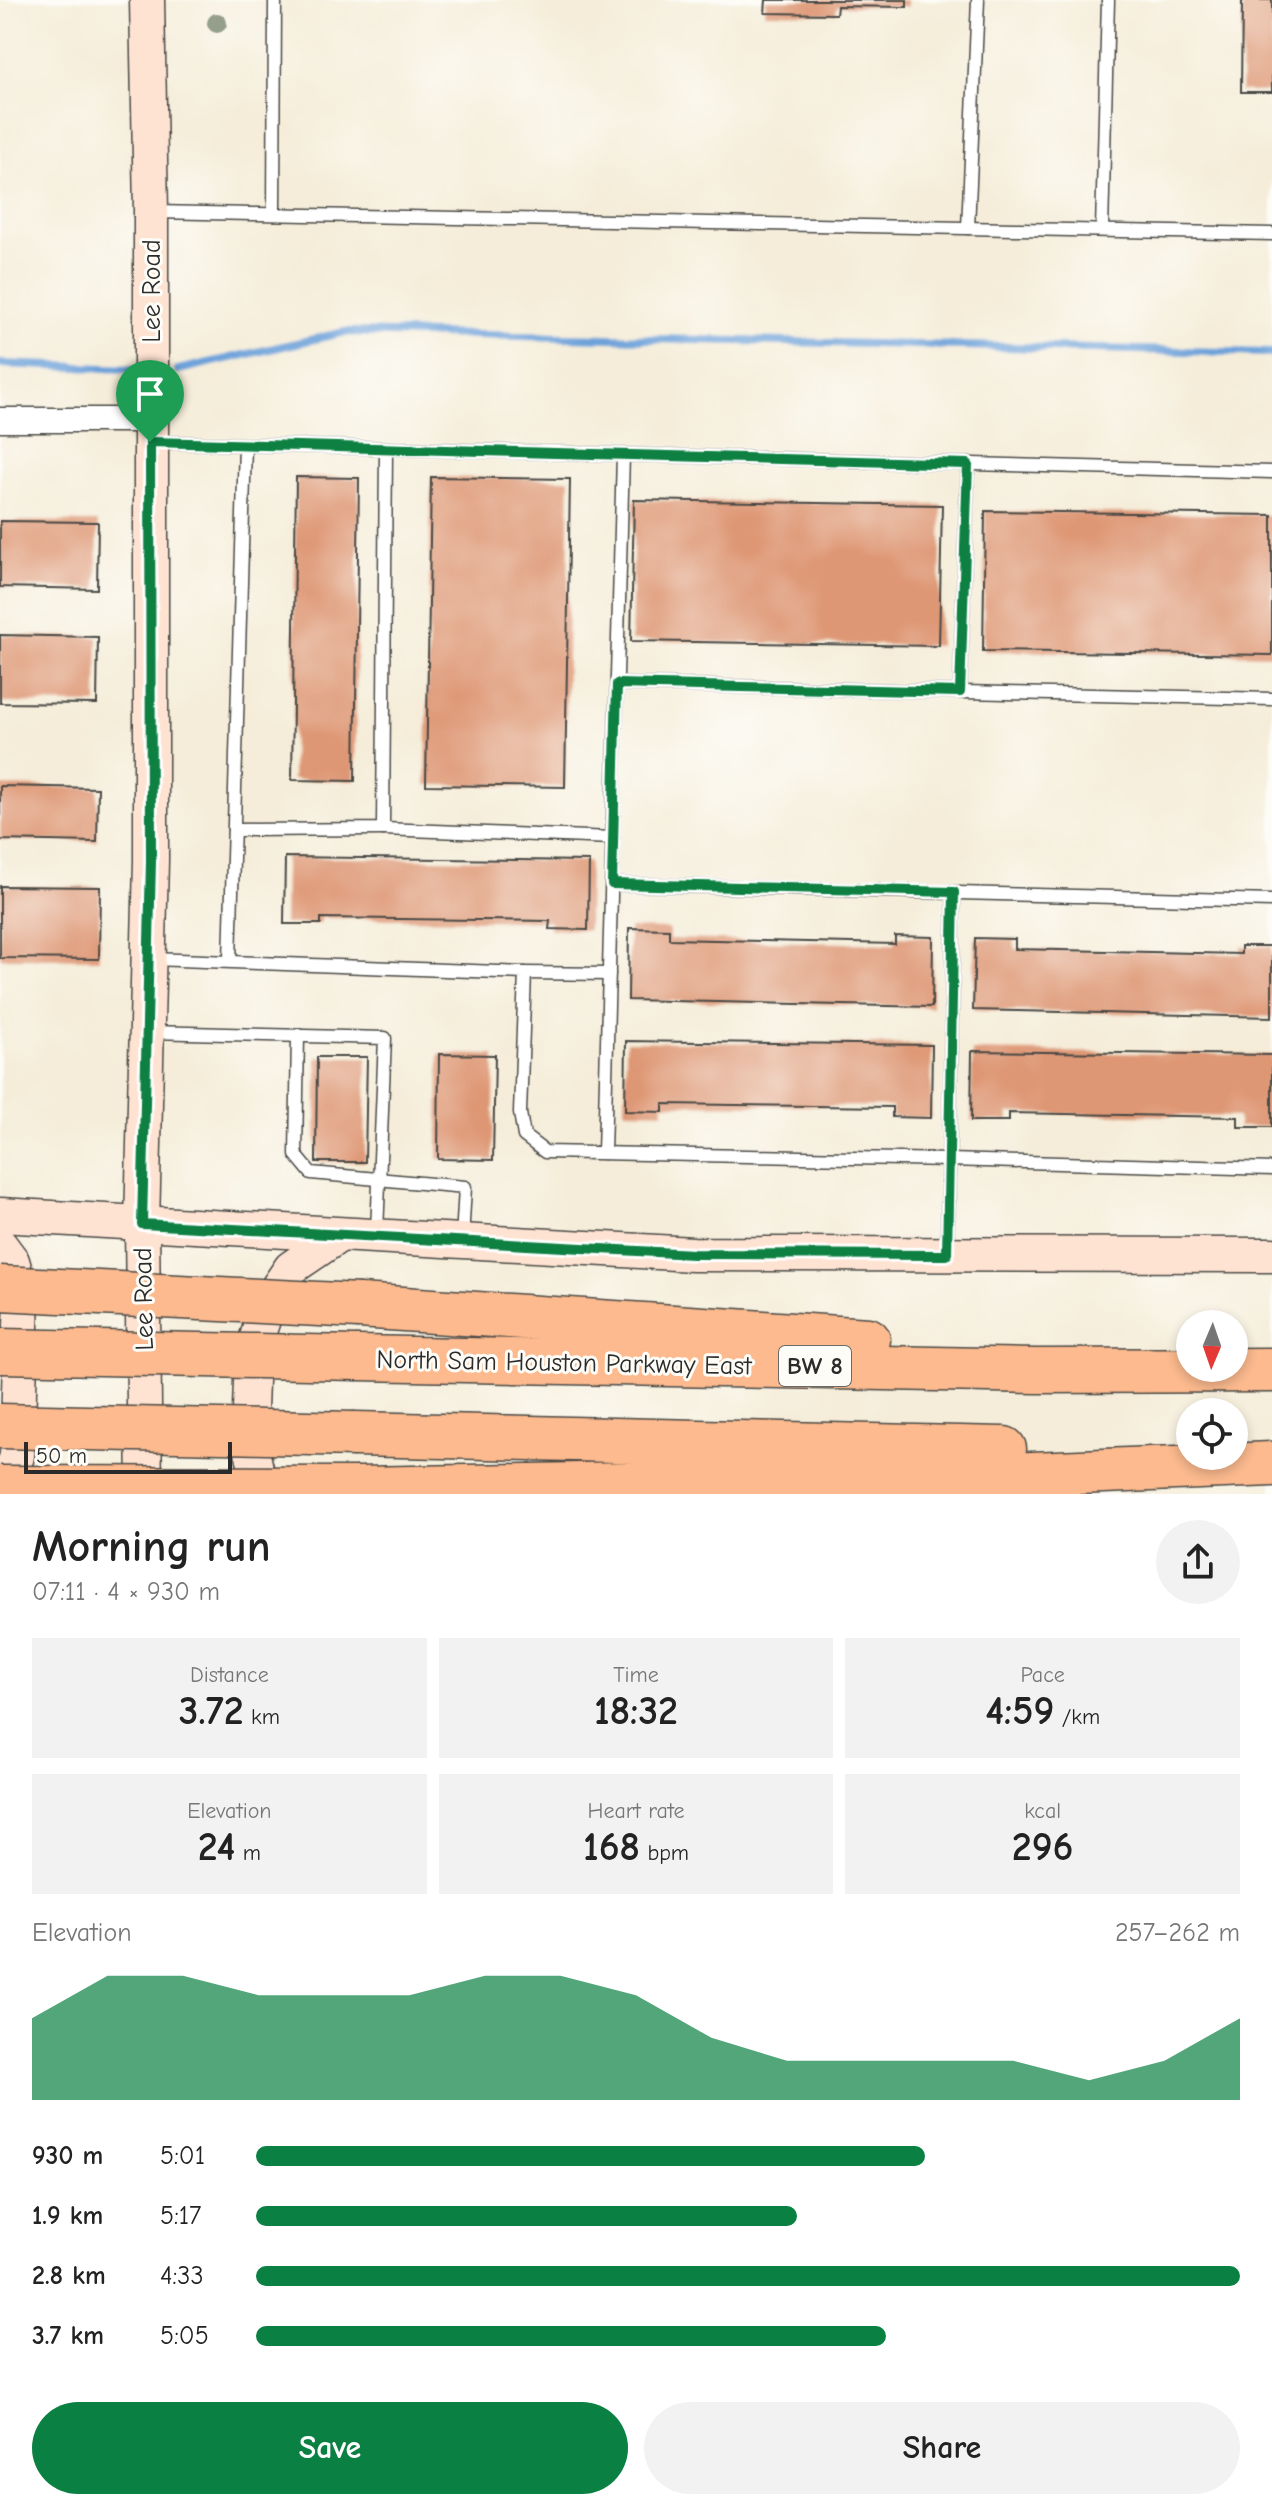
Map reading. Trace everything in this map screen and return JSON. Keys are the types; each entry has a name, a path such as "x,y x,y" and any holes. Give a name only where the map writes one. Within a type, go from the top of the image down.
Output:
{"highway":[{"path":"0,1288 359,1306 1176,1360"},
{"name":"North Sam Houston Parkway East","path":"0,1351 1038,1371 1272,1368"},
{"path":"1248,1365 1272,1368"},
{"path":"0,1426 1176,1452"},
{"path":"1248,1452 1272,1453"},
{"path":"0,1488 358,1489 910,1479 1272,1464"}],"main road":[{"name":"Lee Road","path":"145,1494 142,1224 149,959 151,212 147,0"},
{"path":"0,1215 693,1254 1272,1255"},
{"path":"267,1494 260,1486 249,1438 252,1352 270,1299 291,1268 338,1236"},
{"path":"0,1245 12,1261 22,1295 17,1456 4,1494"}],"street":[{"path":"0,420 150,431"}],"lane":[{"path":"274,213 275,0"},
{"path":"968,228 978,0"},
{"path":"1102,230 1108,0"},
{"path":"151,212 1272,234"},
{"path":"150,431 245,445 1272,472"},
{"path":"230,961 245,445"},
{"path":"383,829 386,449"},
{"path":"604,1153 623,455"},
{"path":"960,692 968,464"},
{"path":"617,684 1272,699"},
{"path":"234,830 383,829 613,838"},
{"path":"612,884 1272,901"},
{"path":"947,1255 954,892"},
{"path":"149,959 609,974"},
{"path":"525,973 520,1113 524,1136 545,1152 1272,1169"},
{"path":"146,1032 385,1038 376,1237"},
{"path":"298,1035 296,1155 311,1173 465,1187 462,1242"}],"building":[{"path":"766,0 907,0 907,7 837,6 836,14 765,13"},
{"path":"1242,0 1272,0 1272,92 1241,92"},
{"path":"296,477 359,478 355,781 292,780"},
{"path":"431,477 570,479 565,787 426,785"},
{"path":"634,500 942,505 939,646 631,641"},
{"path":"985,511 1272,515 1272,655 983,651"},
{"path":"0,521 98,522 97,589 0,587"},
{"path":"0,635 98,637 97,704 0,703"},
{"path":"0,786 98,788 97,842 0,840"},
{"path":"285,857 589,861 588,930 549,929 550,921 321,918 321,924 284,924"},
{"path":"0,886 100,887 99,959 0,958"},
{"path":"629,928 669,929 669,939 895,944 895,936 933,937 932,1007 628,1000"},
{"path":"975,938 1015,939 1015,949 1241,954 1241,946 1272,946 1272,1017 973,1010"},
{"path":"626,1041 932,1045 931,1118 892,1117 892,1107 663,1104 663,1112 625,1111"},
{"path":"972,1051 1272,1055 1272,1127 1238,1127 1238,1117 1009,1113 1009,1121 971,1121"},
{"path":"439,1054 495,1055 493,1160 438,1159"},
{"path":"317,1057 367,1057 365,1162 316,1162"}],"waterway":[{"path":"178,370 345,332 1272,353"},
{"path":"0,364 131,369"}],"route":[{"path":"150,442 968,464 960,692 617,684 612,884 954,892 947,1255 693,1254 142,1224 151,861 150,442"}]}
